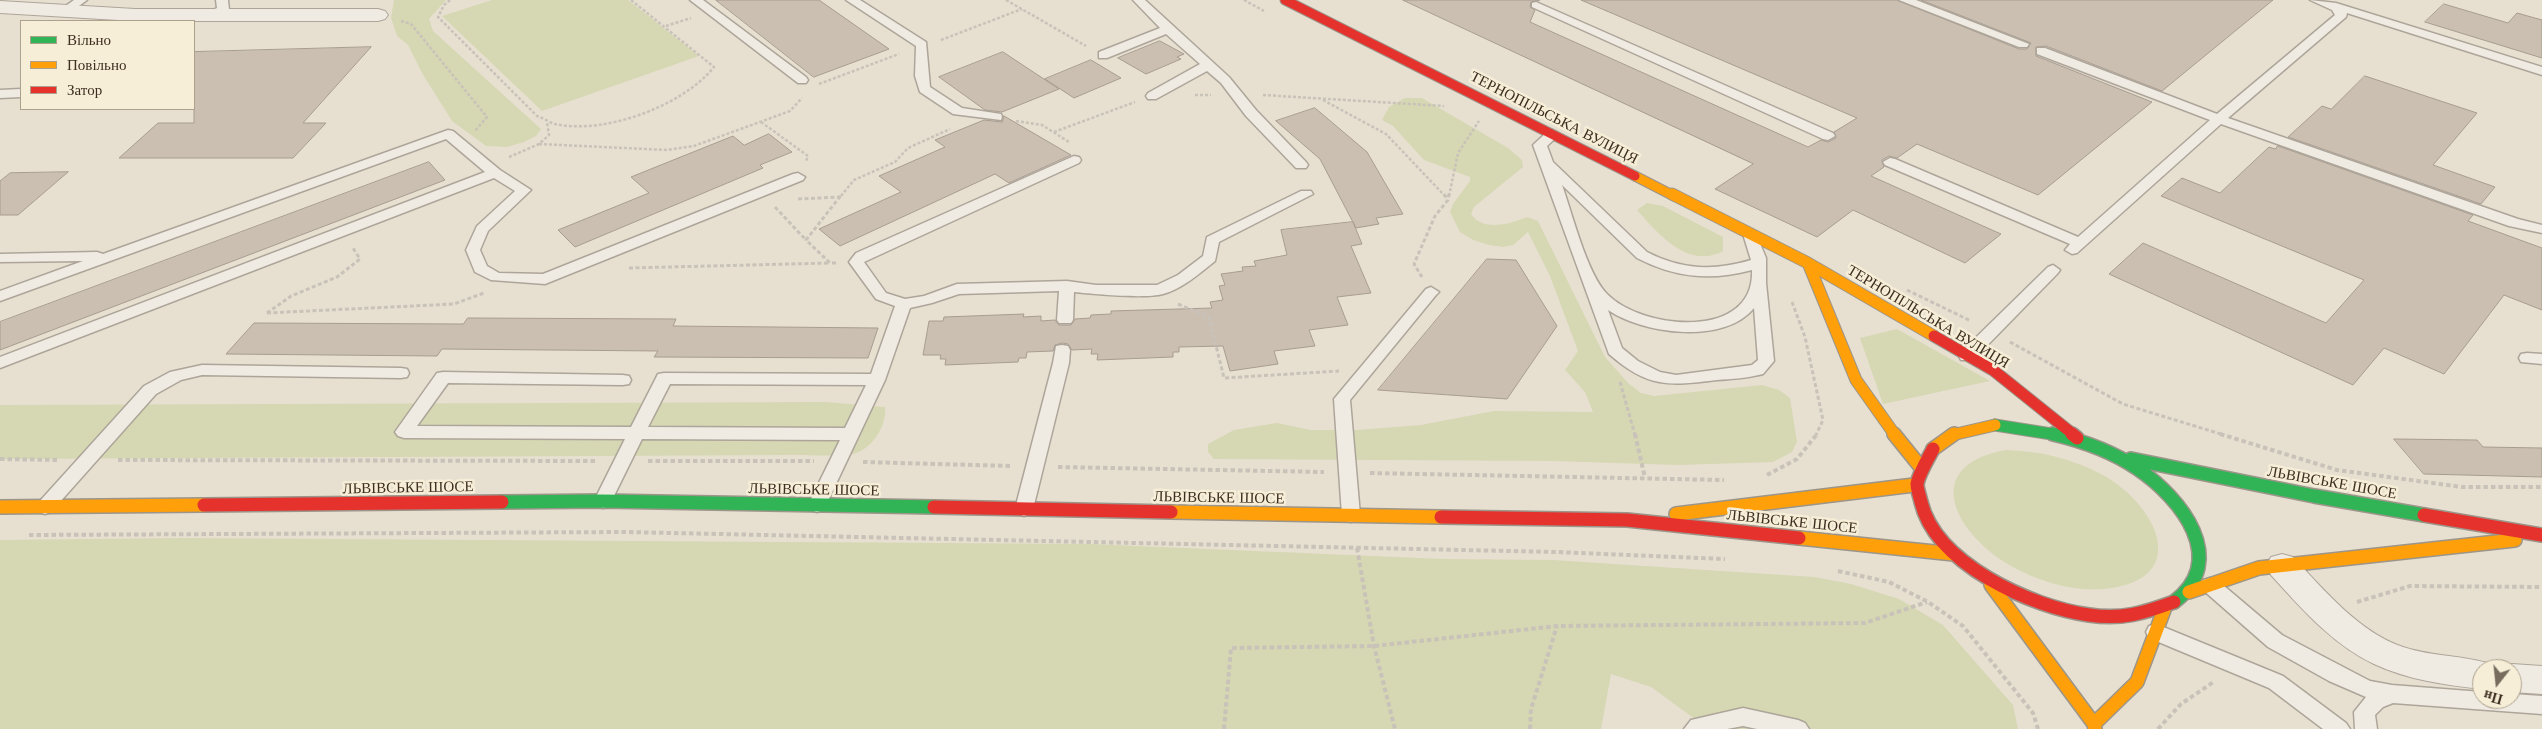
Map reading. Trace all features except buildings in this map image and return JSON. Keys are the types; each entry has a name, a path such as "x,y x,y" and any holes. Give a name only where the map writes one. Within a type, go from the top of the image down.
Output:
{"main road":[{"name":"ТЕРНОПІЛЬСЬКА ВУЛИЦЯ","path":"1285,0 1750,234 1993,370 2077,438"},
{"path":"1810,268 1856,380 1883,421 1919,466"},
{"path":"2164,610 2126,618 2080,616 2032,602 1988,580 1954,554 1928,523 1914,485 1919,466 1935,445 1960,431 1995,425 2035,428 2077,438 2118,456 2154,480 2181,508 2198,538 2201,567 2190,592"},
{"name":"ЛЬВІВСЬКЕ ШОСЕ","path":"2118,456 2314,496 2542,536"},
{"name":"ЛЬВІВСЬКЕ ШОСЕ","path":"1627,520 1914,485"},
{"name":"ЛЬВІВСЬКЕ ШОСЕ","path":"0,507 602,502 1627,520 1954,554"},
{"name":"ЛЬВІВСЬКЕ ШОСЕ","path":"2164,610 2190,592 2260,568 2542,536"},
{"path":"1988,580 2095,726 2137,682 2164,610"}],"street":[{"path":"0,7 131,18 378,15"},
{"path":"2282,566 2325,611 2378,651 2430,668 2472,674"},
{"path":"2522,679 2542,680"}],"lane":[{"path":"64,12 81,0"},
{"path":"208,16 223,10 222,0"},
{"path":"696,0 805,84"},
{"path":"852,0 922,44 921,76 924,89 958,111 996,117"},
{"path":"1139,0 1225,80 1251,113 1300,165"},
{"path":"1905,0 2023,44"},
{"path":"2319,1 2336,8 2342,15 2379,19"},
{"path":"2319,1 2542,71"},
{"path":"1536,5 1828,136"},
{"path":"1890,162 2076,247 2219,119 2342,15"},
{"path":"1103,55 1168,29"},
{"path":"2041,51 2219,119 2514,223 2542,229"},
{"path":"1152,96 1208,65"},
{"path":"0,94 20,93"},
{"path":"0,296 448,134 490,169 524,190 482,229 473,250 480,269 496,277 545,279 798,177"},
{"path":"1553,134 1540,145 1572,237 1616,350 1632,366 1656,377 1676,380 1758,370 1762,366 1766,361 1758,249 1750,234"},
{"path":"1074,160 861,256 856,262 881,296 904,304 927,300 957,289 1067,286 1096,290 1160,290 1183,278 1210,258 1212,240 1306,194"},
{"path":"1548,164 1642,255 1659,266 1681,272 1703,274 1731,272 1759,263"},
{"path":"0,363 490,169"},
{"path":"0,258 111,256"},
{"path":"1967,356 2053,270"},
{"path":"1588,277 1602,298 1616,308 1651,321 1700,328 1725,323 1744,314 1760,286"},
{"path":"1065,320 1067,286"},
{"path":"1351,515 1342,399 1431,292"},
{"path":"817,506 877,380 904,304"},
{"path":"1024,509 1033,466 1061,363 1062,350"},
{"path":"45,507 150,390 176,376 202,370 401,373"},
{"path":"623,380 444,377 404,432 850,434"},
{"path":"602,502 664,378 877,380"},
{"path":"2210,585 2275,641 2336,675 2367,689 2392,694 2542,704"},
{"path":"2156,632 2276,682 2339,729"},
{"path":"2366,729 2364,712 2376,701 2392,694"},
{"path":"1695,729 1698,726 1743,717 1798,729"}],"path":[{"path":"450,0 444,5 438,17 537,116 547,122 562,126 586,127 630,117 678,98 697,87 712,72 713,64 631,0"},
{"path":"1006,0 1103,55"},
{"path":"1244,0 1268,13"},
{"path":"922,44 950,38 1022,9"},
{"path":"378,15 411,24 486,116 464,147"},
{"path":"539,144 666,150 694,146 790,111 805,84 888,58"},
{"path":"1054,132 1152,96"},
{"path":"1271,96 1450,106 1441,102"},
{"path":"1321,98 1386,134 1440,188 1448,200"},
{"path":"806,240 854,180 895,162 908,148 982,115"},
{"path":"996,117 1042,125 1085,152 1074,160"},
{"path":"1472,117 1484,123"},
{"path":"1431,292 1414,264 1435,216 1448,200 1458,153 1480,121"},
{"path":"490,169 539,144 549,136 547,122"},
{"path":"761,122 797,147"},
{"path":"783,216 830,263"},
{"path":"354,248 360,259 337,277 291,296 267,313 454,304 522,278"},
{"path":"584,264 625,268 856,262"},
{"path":"1762,476 1797,459 1814,440 1823,420 1805,337 1791,298 1793,289 1810,268"},
{"path":"1169,301 1209,316 1224,378 1367,370"},
{"path":"1618,380 1628,404 1645,478"},
{"path":"0,459 837,461 1730,480"},
{"path":"2337,470 2462,487 2542,487"},
{"path":"20,535 625,532 1357,548 1731,559"},
{"path":"1357,548 1374,646 1395,729"},
{"path":"1831,570 1889,582 1928,602 1963,626 2033,713 2038,729"},
{"path":"2410,586 2542,587"},
{"path":"1224,729 1231,648 1374,646 1557,626 1865,623 1928,602"},
{"path":"1530,729 1531,709 1557,626"}],"green space":[{"path":"394,0 446,0 429,19 433,31 541,129 536,136 507,147 486,146 452,121 422,73 408,45 397,36 391,18"},
{"path":"492,0 628,0 699,56 542,111 442,16"},
{"path":"1405,98 1422,98 1508,148 1522,160 1523,167 1474,207 1471,214 1476,220 1490,225 1505,224 1527,217 1538,221 1605,357 1628,383 1641,393 1654,396 1762,385 1779,390 1790,398 1797,442 1792,452 1773,462 1679,465 1552,461 1214,459 1208,452 1208,444 1234,430 1277,423 1311,430 1357,430 1421,425 1494,411 1593,412 1585,392 1565,370 1578,351 1550,276 1528,232 1513,245 1503,247 1473,240 1460,232 1450,212 1453,204 1470,181 1470,177 1424,160 1393,126 1382,120 1389,107"},
{"path":"1647,203 1663,206 1723,237 1723,251 1710,256 1698,256 1686,253 1675,247 1664,239 1637,210"},
{"path":"1897,329 1990,381 1883,404 1860,338"},
{"path":"826,402 885,407 884,421 874,440 856,453 834,455 0,459 0,405"},
{"path":"2006,450 2031,452 2067,460 2090,468 2121,487 2137,503 2150,521 2157,539 2158,556 2150,571 2132,583 2104,589 2079,589 2053,584 2028,575 2006,563 1987,549 1972,534 1960,517 1954,500 1955,484 1963,469 1979,458"},
{"path":"182,538 1090,544 1444,559 1553,560 1814,577 1851,584 1899,599 1943,625 2013,705 2018,729 1699,729 1695,719 1651,687 1611,674 1601,729 0,729 0,540"}],"traffic: fast":[{"path":"1995,425 2045,432 2094,446 2117,456 2158,484 2184,513 2194,531 2198,544 2197,574 2186,592 2174,602"},
{"path":"2131,459 2314,496 2424,515"},
{"path":"502,502 603,501 934,507"}],"traffic: slow":[{"path":"1635,176 1808,263 1934,336"},
{"path":"1808,263 1856,380 1883,421 1919,465"},
{"path":"1933,449 1947,438 1961,431 1995,425"},
{"path":"1676,514 1914,485"},
{"path":"0,507 204,505"},
{"path":"1171,512 1441,517"},
{"path":"1799,538 1954,554"},
{"path":"2189,592 2259,568 2515,540"},
{"path":"1991,585 2094,724 2095,729"},
{"path":"2094,724 2137,682 2164,610"}],"traffic: jam":[{"path":"1285,0 1635,176"},
{"path":"1934,336 1993,370 2077,438"},
{"path":"1933,449 1917,484 1925,519 1952,552 1992,581 2040,603 2089,615 2136,616 2174,602"},
{"path":"204,505 502,502"},
{"path":"934,507 1171,512"},
{"path":"2424,515 2542,535"},
{"path":"1441,517 1627,520 1799,538"}]}
